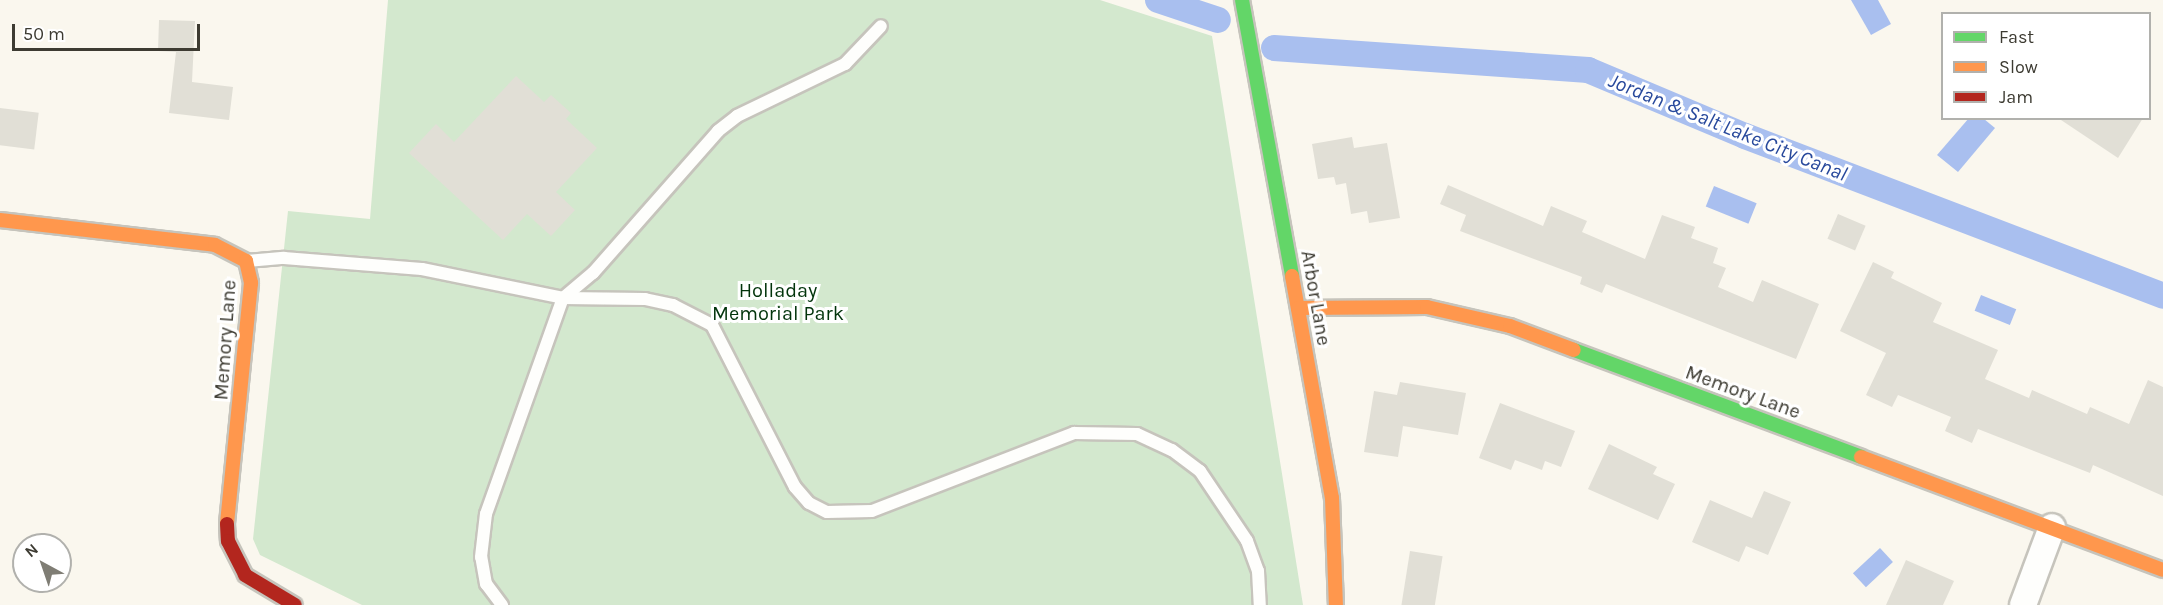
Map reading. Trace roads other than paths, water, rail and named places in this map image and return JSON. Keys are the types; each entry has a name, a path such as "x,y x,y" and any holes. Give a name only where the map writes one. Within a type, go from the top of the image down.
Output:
{"street":[{"name":"Arbor Lane","path":"1242,0 1332,498 1336,605"},
{"name":"Memory Lane","path":"0,220 215,245 246,261 251,283 227,510 228,541 245,575 295,605"},
{"name":"Memory Lane","path":"1298,308 1386,304 1427,307 1510,326 2163,570"},
{"path":"2023,605 2052,527"}],"lane":[{"path":"502,605 486,584 481,557 486,514 564,298 593,273 718,130 737,116 844,64 881,26"},
{"path":"246,261 284,258 422,269 564,298 654,301 673,305 712,326 795,487 809,502 827,512 872,511 1074,433 1137,434 1172,450 1200,471 1247,541 1258,572 1260,605"}],"water":[{"path":"1851,0 1878,0 1891,24 1871,35"},
{"path":"1967,120 1985,120 1995,128 1958,172 1937,155"},
{"path":"1714,186 1757,203 1748,224 1706,206"},
{"path":"1981,295 2016,309 2010,325 1975,311"},
{"path":"1880,548 1893,562 1866,587 1853,573"}],"waterway":[{"name":"Jordan & Salt Lake City Canal","path":"1158,0 1218,20"},
{"name":"Jordan & Salt Lake City Canal","path":"1274,48 1588,70 1745,136 2163,296"}],"park label":[{"name":"Holladay Memorial Park","path":"778,302"}]}
